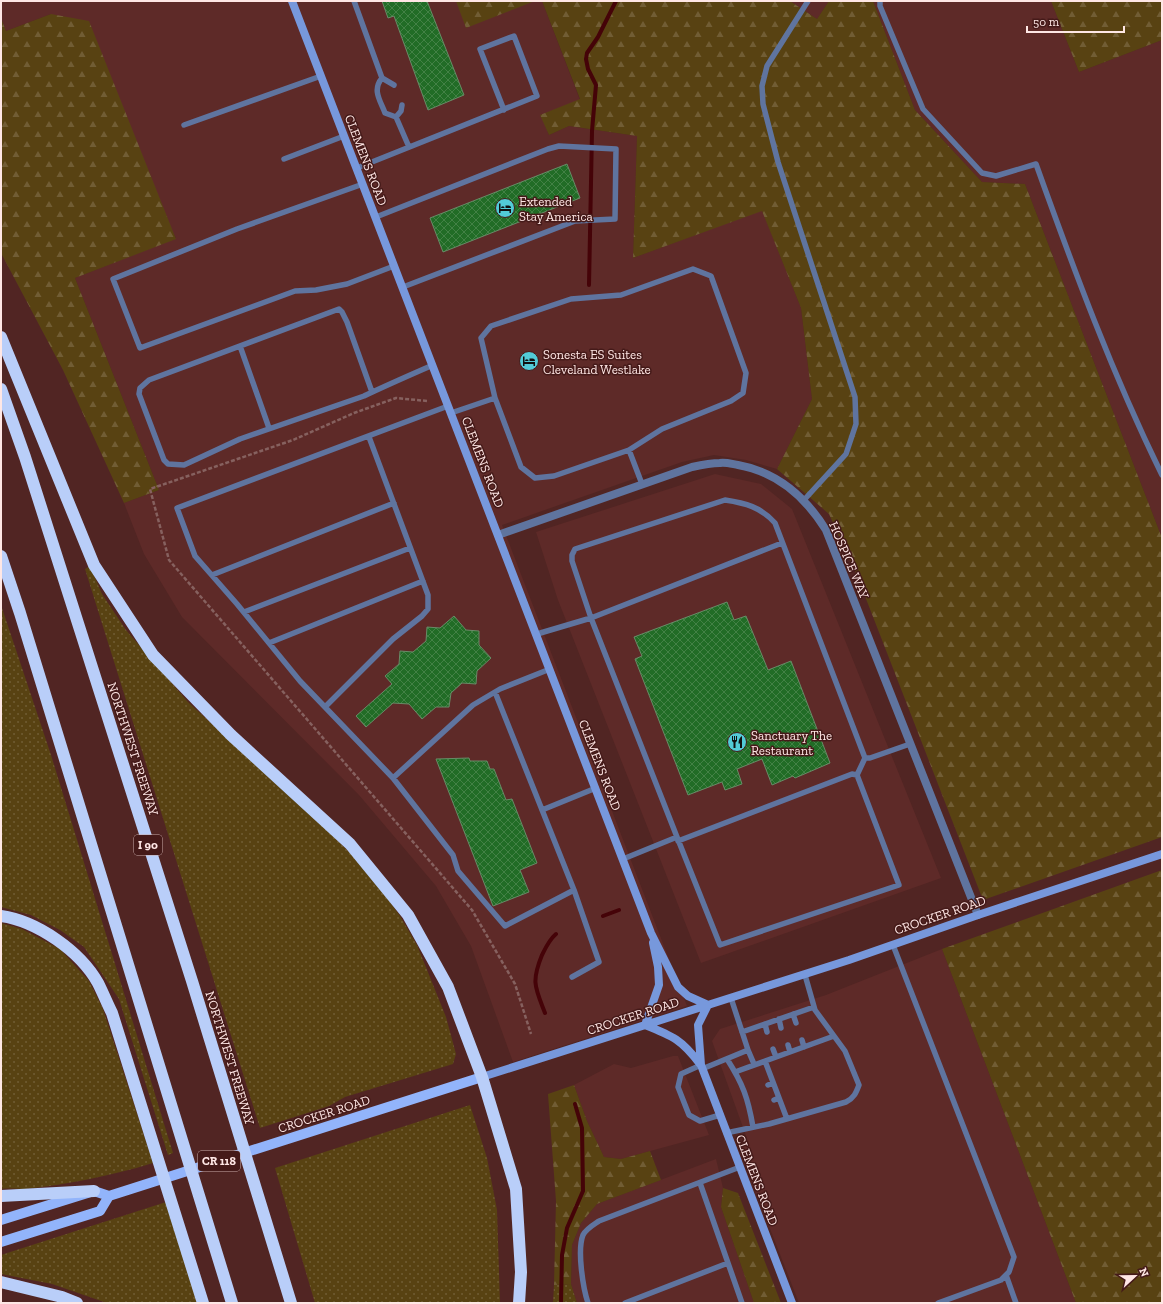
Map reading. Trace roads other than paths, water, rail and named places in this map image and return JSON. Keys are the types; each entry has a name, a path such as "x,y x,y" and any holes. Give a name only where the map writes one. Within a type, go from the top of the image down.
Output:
{"highway":[{"path":"1,337 94,565 153,655 231,735 350,844 408,915 448,987 482,1077 516,1189 522,1272 519,1303"},
{"name":"NORTHWEST FREEWAY","path":"1,389 30,472 189,974 291,1303"},
{"path":"1,556 20,613 232,1303"},
{"path":"1,916 13,918 50,935 78,957 97,982 112,1014 203,1303"},
{"path":"1,1196 94,1191"},
{"path":"1,1282 62,1297 77,1303"}],"main road":[{"name":"CROCKER ROAD","path":"109,1196 482,1077"},
{"path":"1,1220 94,1191 109,1196 100,1210 1,1242"}],"street":[{"name":"CLEMENS ROAD","path":"292,1 651,933 678,987 688,996 708,1005 698,1025 702,1067 792,1303"},
{"name":"HOSPICE WAY","path":"498,535 692,466 721,463 752,468 778,479 814,510 826,530 978,915"},
{"name":"CROCKER ROAD","path":"482,1077 805,975 978,915 1162,854"},
{"name":"CLEMENS ROAD","path":"651,933 659,980 645,1025 674,1037 686,1047 702,1067"}],"lane":[{"path":"354,1 382,78 390,81 394,85"},
{"path":"804,500 846,454 856,424 855,397 778,162 762,104 762,86 768,66 808,1"},
{"path":"880,1 880,6 923,109 982,172 996,176 1036,164 1070,259 1113,370 1162,475"},
{"path":"357,168 504,110 537,96 514,36 480,49 504,110"},
{"path":"184,125 321,76"},
{"path":"382,78 376,86 376,91 385,113 396,118 409,148"},
{"path":"396,118 401,111 402,105"},
{"path":"284,159 344,136"},
{"path":"376,217 548,149 559,146 616,149 615,219 575,221 403,287"},
{"path":"363,184 237,229 113,279 140,348 295,291 316,290 347,284 394,266"},
{"path":"694,269 710,276 746,373 743,392 730,402 662,429 629,450 554,476 535,478 521,468 495,398 482,338 491,326 571,299 621,295 694,269"},
{"path":"372,392 347,322 339,309 149,380 140,388 141,401 164,460 168,464 184,465 240,439 372,392 433,365"},
{"path":"240,346 269,428"},
{"path":"495,398 450,410 369,437 177,508 195,556 244,612 300,682 393,778 453,855 458,871 505,926 574,890"},
{"path":"325,707 393,639 428,609 428,596 423,580 369,437"},
{"path":"629,450 642,484"},
{"path":"725,500 748,504 767,514 775,523 865,758 857,775 899,885 720,945 591,618 572,561 572,555 575,549 725,500"},
{"path":"212,575 394,503"},
{"path":"537,634 591,618 782,543"},
{"path":"244,612 410,548"},
{"path":"269,643 423,580"},
{"path":"393,778 473,705 495,692 550,669"},
{"path":"495,692 574,890 600,962 572,977"},
{"path":"865,758 870,758 910,744"},
{"path":"623,859 852,774 857,775"},
{"path":"542,810 596,788"},
{"path":"893,945 1014,1257 1012,1265 1001,1280 938,1303"},
{"path":"726,1133 787,1119 846,1102 853,1098 856,1092 859,1085 846,1051 814,1007 805,975"},
{"path":"731,998 754,1064"},
{"path":"742,1032 814,1007"},
{"path":"793,1014 796,1023"},
{"path":"779,1019 781,1028"},
{"path":"765,1024 767,1032"},
{"path":"736,1072 754,1064 834,1036"},
{"path":"802,1040 804,1047"},
{"path":"788,1045 790,1052"},
{"path":"773,1049 776,1057"},
{"path":"720,1115 700,1121 689,1115 678,1087 681,1074 727,1059 748,1050"},
{"path":"727,1059 749,1092 753,1127"},
{"path":"765,1061 771,1084 787,1119"},
{"path":"750,1110 757,1107"},
{"path":"588,1303 580,1249 583,1235 590,1226 599,1221 740,1167"},
{"path":"700,1183 742,1303"},
{"path":"625,1303 728,1264"},
{"path":"1006,1275 1016,1303"}],"waterway":[{"path":"589,285 592,131 596,85 588,69 586,59 587,53 598,37 616,1"},
{"path":"603,916 619,910"},
{"path":"545,1013 539,997 535,978 542,955 556,934"},
{"path":"561,1303 562,1255 567,1228 583,1191 582,1128 575,1104"}],"place":[{"name":"Extended Stay America","path":"505,208"},
{"name":"Sonesta ES Suites Cleveland Westlake","path":"529,361"},
{"name":"Sanctuary The Restaurant","path":"737,742"}]}
